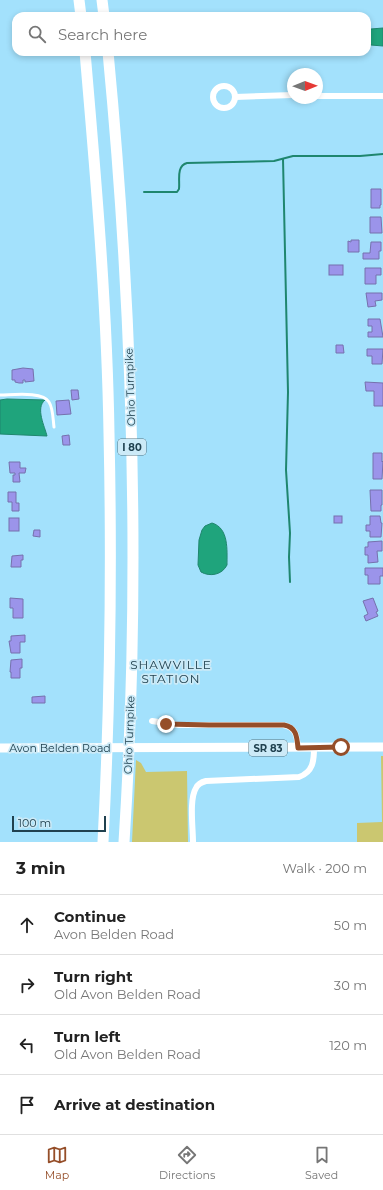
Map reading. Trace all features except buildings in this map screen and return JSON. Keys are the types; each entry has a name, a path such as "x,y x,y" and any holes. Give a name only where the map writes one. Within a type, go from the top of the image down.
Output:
{"highway":[{"path":"80,0 81,12"},
{"path":"102,0 104,12"},
{"name":"Ohio Turnpike","path":"85,56 100,231 109,431 110,586 107,765 103,842"},
{"name":"Ohio Turnpike","path":"108,56 124,248 132,440 133,539 130,742 124,842"}],"main road":[{"name":"Avon Belden Road","path":"0,748 383,747"}],"street":[{"path":"235,97 287,95"},
{"path":"323,96 383,96"},
{"path":"152,721 178,725 284,725 292,728 295,732 298,748"},
{"path":"193,842 192,801 197,785 206,781 299,777 307,773 313,766 314,748"}],"lane":[{"path":"0,395 39,395 46,397 50,403 54,427"}],"shaded area":[{"path":"383,28 383,46 371,45 371,29"},
{"path":"0,400 45,400 42,403 41,413 47,436 0,434"},
{"path":"212,523 222,530 226,540 227,565 219,573 212,575 201,572 198,565 199,540 202,530 205,526"},
{"path":"381,756 383,756 383,842 357,842 357,823 382,822"},
{"path":"136,760 141,763 146,772 187,771 188,842 132,842"}],"waterway":[{"path":"144,192 177,192 179,189 179,174 181,167 187,163 274,161 293,156 360,156 383,154"},
{"path":"283,159 288,392 286,470 290,533 290,582"}],"district":[{"name":"SHAWVILLE STATION","path":"171,671"}],"route":[{"path":"166,724 284,725 292,728 295,732 298,748 341,747"}]}
